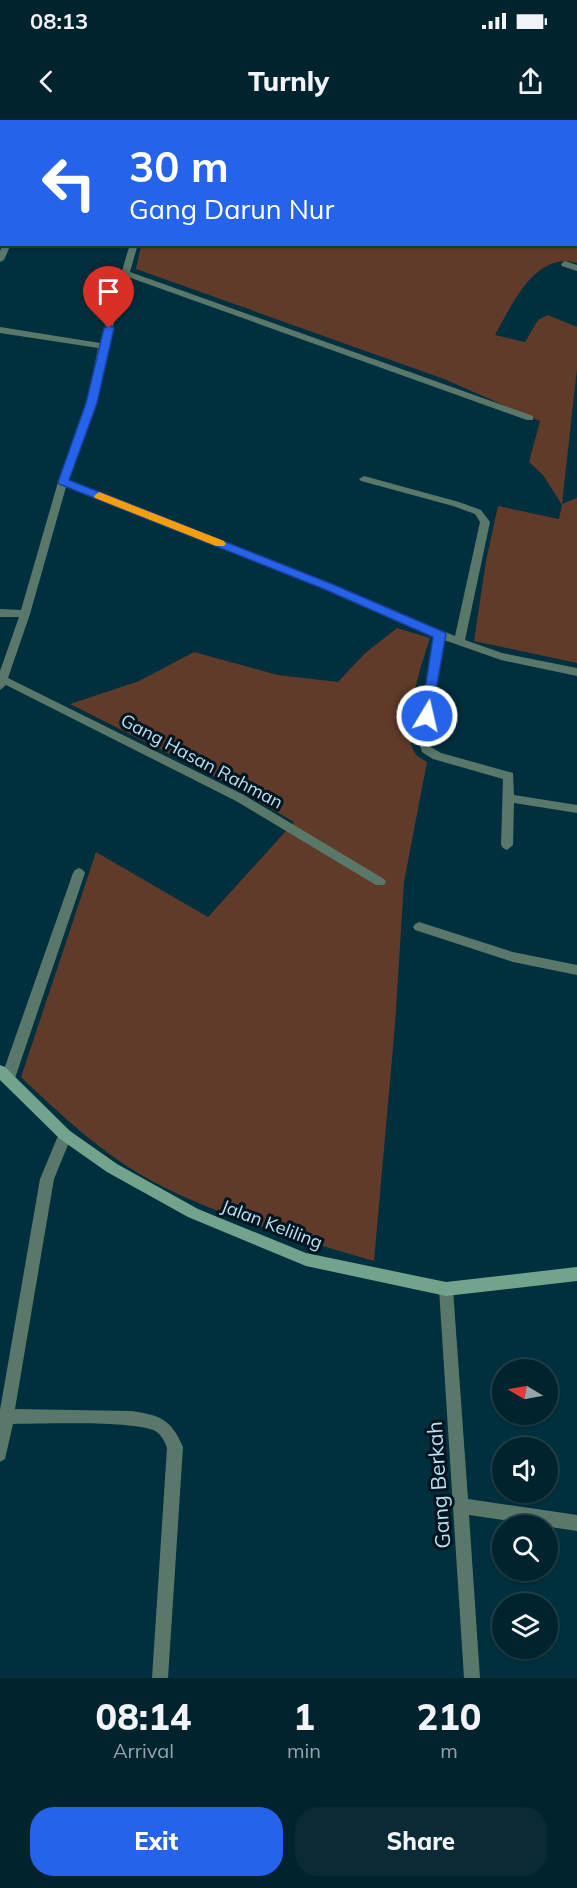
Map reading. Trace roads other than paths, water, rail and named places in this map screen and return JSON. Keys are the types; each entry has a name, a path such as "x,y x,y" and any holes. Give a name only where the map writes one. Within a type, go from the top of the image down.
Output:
{"street":[{"path":"0,260 6,246"},
{"path":"1,682 25,614 63,482 92,403 103,346 133,246"},
{"path":"565,264 577,268"},
{"path":"126,273 530,418"},
{"path":"0,330 103,346"},
{"path":"364,479 456,504 478,512 485,522 459,642"},
{"path":"63,482 328,586 459,642 501,656 577,672"},
{"path":"0,613 25,614"},
{"path":"440,634 423,736 426,749 437,756 509,776 507,845"},
{"name":"Gang Hasan Rahman","path":"1,682 240,798 380,882"},
{"path":"508,798 577,809"},
{"path":"4,1074 79,873"},
{"path":"419,927 513,957 577,970"},
{"name":"Jalan Keliling","path":"4,1074 65,1135 112,1168 193,1213 306,1259 446,1289 577,1274"},
{"path":"0,1454 47,1179 65,1135"},
{"name":"Gang Berkah","path":"446,1289 472,1678"},
{"path":"7,1416 136,1419 158,1424 167,1432 175,1447 160,1678"},
{"path":"460,1506 577,1522"}]}
